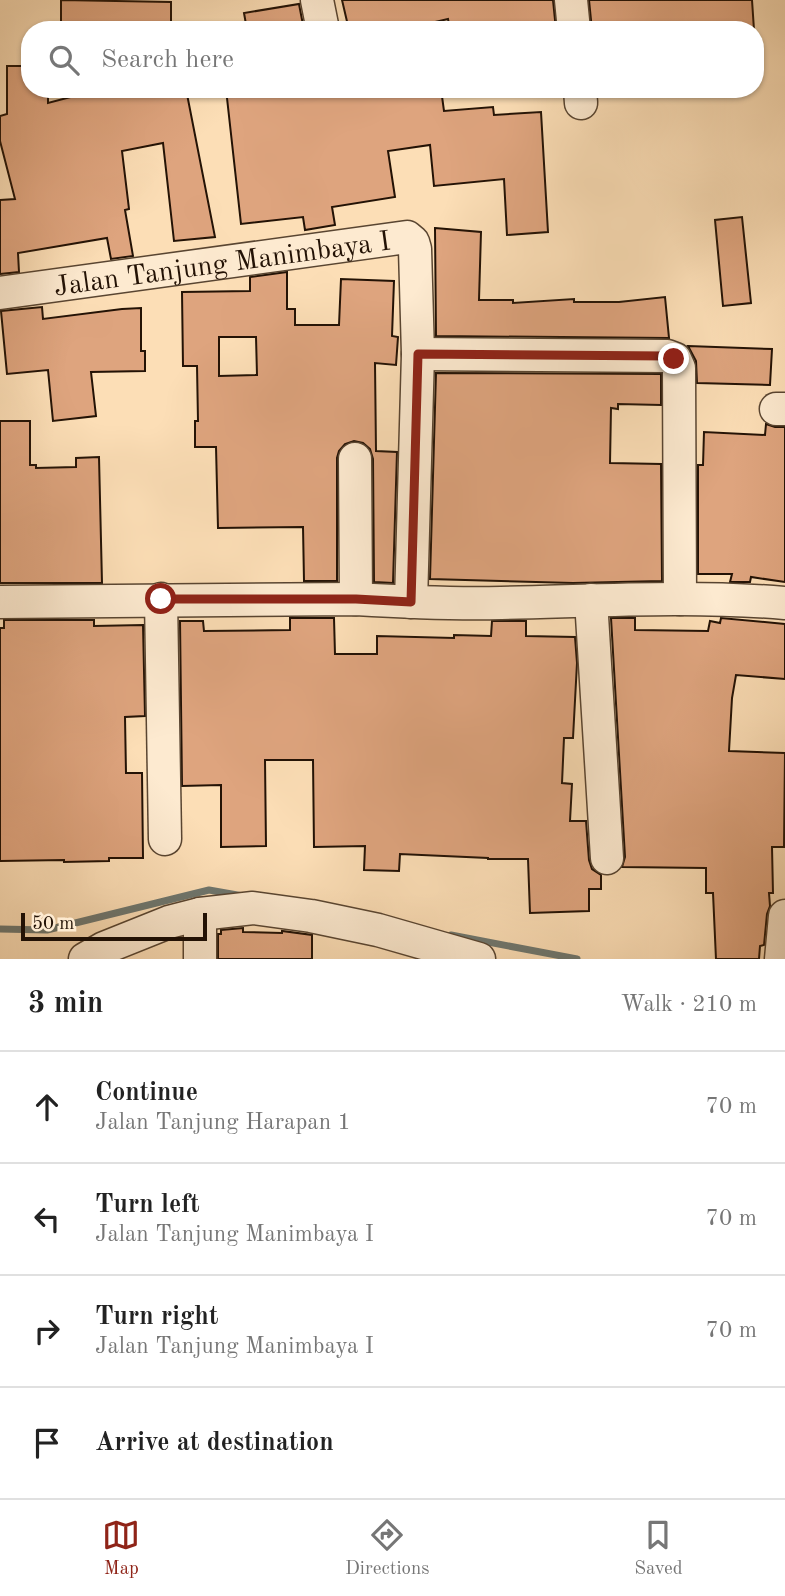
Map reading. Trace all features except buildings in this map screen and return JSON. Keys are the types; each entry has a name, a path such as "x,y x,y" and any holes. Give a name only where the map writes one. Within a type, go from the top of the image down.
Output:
{"street":[{"path":"317,0 321,21"},
{"path":"571,0 573,21"},
{"name":"Jalan Tanjung Manimbaya I","path":"0,293 407,237 413,242 415,249 418,354 411,602"},
{"path":"418,354 667,356 674,359 680,368 680,599"},
{"path":"355,459 356,599"},
{"path":"161,599 164,839"},
{"path":"0,602 356,599 499,603 738,599 785,603"},
{"path":"591,600 607,858"},
{"path":"85,959 104,948 169,922 200,914 253,908 311,916 378,930 480,959"},
{"path":"200,914 200,959"},
{"path":"781,959 785,916"}],"waterway":[{"path":"0,929 47,930 209,890 243,896"},
{"path":"451,935 577,959"}],"route":[{"path":"161,599 356,599 411,602 418,354 667,356 674,359"}]}
